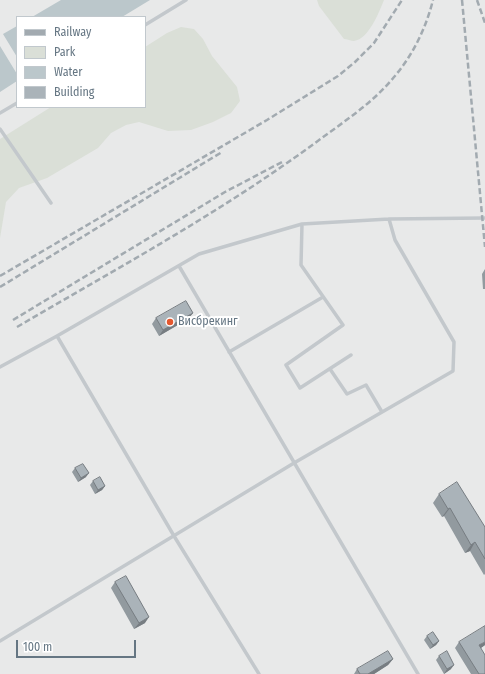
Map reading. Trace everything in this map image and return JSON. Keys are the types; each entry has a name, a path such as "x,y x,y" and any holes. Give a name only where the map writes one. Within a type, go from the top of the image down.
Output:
{"lane":[{"path":"146,24 186,0"},
{"path":"0,113 16,104"},
{"path":"0,129 51,203"},
{"path":"0,367 199,254 302,224 389,219 485,218"},
{"path":"0,641 294,463 453,370 454,342 395,240 389,219"},
{"path":"302,224 301,265 343,325 286,365 300,388 352,355"},
{"path":"179,266 418,674"},
{"path":"229,352 323,296"},
{"path":"57,336 174,536 259,674"},
{"path":"330,369 347,394 366,385 382,412"}],"shaded area":[{"path":"0,0 485,0 485,674 0,674"}],"green space":[{"path":"317,0 384,0 369,30 359,39 354,41 344,39 319,6"},
{"path":"181,27 194,29 203,39 212,56 237,87 240,101 231,113 213,122 191,130 168,131 139,122 126,125 111,133 98,148 47,178 19,188 6,202 0,238 0,139 49,108 146,108 146,46 167,33"}],"water":[{"path":"61,0 150,0 124,16 34,16"},
{"path":"16,27 16,55 3,34"},
{"path":"0,46 16,72 16,82 0,92"}],"building":[{"name":"Висбрекинг","path":"186,301 193,313 163,330 156,318"},
{"path":"83,464 89,473 81,478 75,468"},
{"path":"100,477 105,486 98,490 93,481"},
{"path":"457,482 485,527 485,559 475,542 471,545 450,508 448,509 439,494"},
{"path":"126,576 149,617 139,623 115,582"},
{"path":"485,626 485,642 479,645 485,655 485,674 479,674 459,642"},
{"path":"433,632 439,641 433,645 427,636"},
{"path":"388,651 393,659 368,674 360,674 357,669"},
{"path":"447,651 454,665 447,669 439,656"}],"railway":[{"path":"0,276 267,120 338,76 374,43 402,0"},
{"path":"17,327 131,261 243,193 357,112 376,96 401,69 423,31 433,0"},
{"path":"462,0 485,247"},
{"path":"477,0 485,23"},
{"path":"0,287 222,152"},
{"path":"13,320 225,192 282,162"}],"place":[{"name":"Висбрекинг","path":"170,322"}]}
